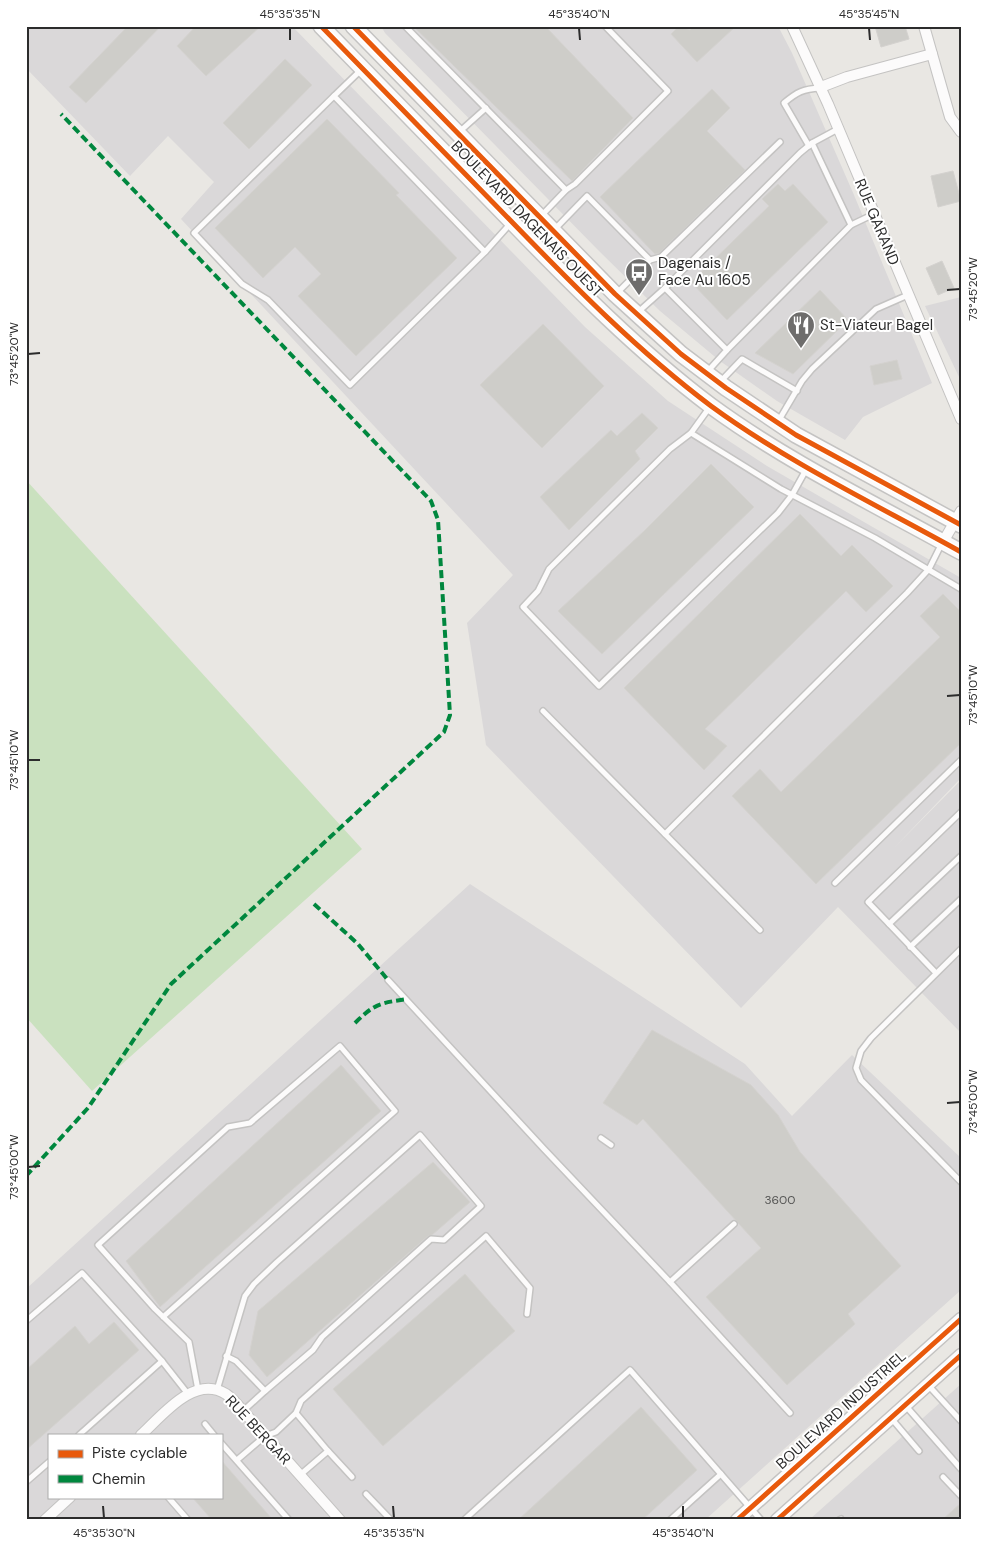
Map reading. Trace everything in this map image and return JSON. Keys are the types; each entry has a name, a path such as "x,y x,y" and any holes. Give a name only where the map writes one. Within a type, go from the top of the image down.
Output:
{"main road":[{"name":"BOULEVARD DAGENAIS OUEST","path":"353,26 636,314 706,373 778,423 959,519"},
{"name":"BOULEVARD DAGENAIS OUEST","path":"326,28 362,69 628,338 710,405 750,433 807,468 961,552"}],"street":[{"name":"RUE GARAND","path":"792,26 838,129 961,419"},
{"path":"924,26 950,117 961,132"},
{"path":"820,88 846,77 932,54"},
{"path":"943,542 959,519"},
{"name":"BOULEVARD INDUSTRIEL","path":"737,1520 961,1319"},
{"path":"776,1520 961,1355"},
{"name":"RUE BERGAR","path":"193,1392 216,1390 226,1394 340,1520"},
{"path":"142,1434 193,1392"},
{"path":"45,1520 69,1498"}],"lane":[{"path":"405,26 566,190"},
{"path":"540,217 668,91 605,26"},
{"path":"362,69 194,233 242,284 268,300 350,385 480,258 512,222"},
{"path":"820,88 805,89 784,103 810,144 851,224"},
{"path":"334,96 485,252"},
{"path":"458,133 486,108"},
{"path":"636,314 665,288 810,144 838,129"},
{"path":"616,294 650,260 661,257 780,142"},
{"path":"553,231 587,196 650,260"},
{"path":"706,373 851,224 874,214"},
{"path":"665,288 727,350"},
{"path":"778,423 806,375 876,309 908,295"},
{"path":"720,383 742,359 796,391"},
{"path":"710,405 692,433 670,449 549,569 538,591 523,607 600,686 778,513 792,495 807,468"},
{"path":"692,433 781,490 929,569 961,589"},
{"path":"665,834 907,593 929,569 943,542"},
{"path":"543,711 760,930"},
{"path":"835,884 961,760"},
{"path":"936,973 868,902 961,812"},
{"path":"889,924 961,856"},
{"path":"910,947 961,899"},
{"path":"961,949 870,1038 861,1050 856,1068 861,1080 961,1182"},
{"path":"388,980 790,1413"},
{"path":"163,1317 395,1111 340,1046 250,1122 228,1127 98,1245 163,1317 189,1342 193,1392"},
{"path":"216,1390 245,1296 254,1284 420,1135 482,1206 444,1240 431,1239 322,1338 313,1350 243,1411"},
{"path":"601,1138 611,1145"},
{"path":"670,1282 734,1224"},
{"path":"236,1460 265,1436 276,1432 296,1413 301,1401 486,1236 530,1288 527,1314"},
{"path":"26,1321 82,1273 162,1361 193,1392"},
{"path":"226,1356 236,1361 265,1391"},
{"path":"80,1434 162,1361"},
{"path":"464,1520 630,1370 761,1520"},
{"path":"928,1385 961,1421"},
{"path":"905,1405 961,1469"},
{"path":"296,1413 352,1477"},
{"path":"891,1418 919,1451"},
{"path":"205,1424 213,1434"},
{"path":"222,1444 290,1520"},
{"path":"300,1475 328,1451"},
{"path":"26,1482 48,1463"},
{"path":"670,1520 721,1474"},
{"path":"943,1477 961,1496"},
{"path":"366,1494 391,1520"},
{"path":"169,1498 188,1520"}],"shaded area":[{"path":"26,26 292,26 585,327 668,401 767,466 961,578 961,778 892,850 961,780 961,1033 838,907 741,1008 486,745 467,623 513,575 181,219 214,182 168,136 130,176 26,68"},
{"path":"381,26 778,26 792,53 854,195 932,383 863,417 845,440 777,401 720,361 660,311 385,33"},
{"path":"961,297 961,381 925,306"},
{"path":"470,884 745,1064 792,1116 852,1055 961,1158 961,1290 705,1520 26,1520 26,1289"},
{"path":"961,1384 961,1520 809,1520"}],"green space":[{"path":"26,480 362,849 92,1091 26,1017"}],"building":[{"path":"128,26 161,26 86,103 69,87"},
{"path":"196,26 261,26 206,76 177,46"},
{"path":"413,26 545,26 633,118 572,181"},
{"path":"679,26 690,30 694,26 736,26 697,62 671,34"},
{"path":"875,26 905,26 909,39 881,47"},
{"path":"285,59 312,85 249,149 223,123"},
{"path":"712,89 730,108 707,131 745,170 659,253 655,254 600,197"},
{"path":"327,119 399,193 396,195 457,258 356,356 298,296 321,274 295,247 263,278 215,228"},
{"path":"953,171 961,201 938,207 931,176"},
{"path":"778,184 785,191 793,184 828,222 727,320 691,282 769,206 762,199"},
{"path":"942,261 954,288 938,295 926,268"},
{"path":"820,290 848,320 793,374 755,353"},
{"path":"543,324 604,386 542,448 480,385"},
{"path":"897,360 902,379 874,385 870,366"},
{"path":"642,413 658,428 635,451 640,459 569,530 540,497 611,430 617,436"},
{"path":"711,464 754,507 602,654 558,611 643,532"},
{"path":"800,514 841,556 852,545 893,586 866,612 846,591 705,729 727,746 704,770 624,688"},
{"path":"943,594 961,612 961,743 816,884 732,796 760,769 781,792 940,637 920,616"},
{"path":"652,1030 751,1085 778,1115 800,1152 901,1266 848,1314 855,1324 787,1385 706,1297 761,1248 643,1119 637,1125 603,1103"},
{"path":"341,1065 381,1111 160,1307 126,1261"},
{"path":"433,1162 470,1202 432,1235 428,1236 267,1377 249,1355 258,1311"},
{"path":"465,1274 515,1331 383,1446 333,1389"},
{"path":"114,1322 139,1350 26,1450 26,1370 75,1326 89,1344"},
{"path":"641,1407 697,1470 642,1520 518,1520"},
{"path":"222,1461 273,1520 212,1520 193,1498 222,1498"},
{"path":"961,1503 961,1520 942,1520"}],"marked path":[{"path":"26,1176 88,1108 171,984 444,732 450,715 438,520 431,501 61,114"},
{"path":"314,904 358,944 388,980"},
{"path":"355,1023 368,1011 379,1005 407,999"}],"cycle path":[{"path":"321,26 583,294 684,385 741,427 802,465 961,552"},
{"path":"353,26 615,294 681,354 726,388 796,435 961,525"},
{"path":"737,1520 961,1319"},
{"path":"777,1520 961,1355"}],"place":[{"name":"Dagenais / Face Au 1605","path":"639,296"},
{"name":"St-Viateur Bagel","path":"801,349"}]}
